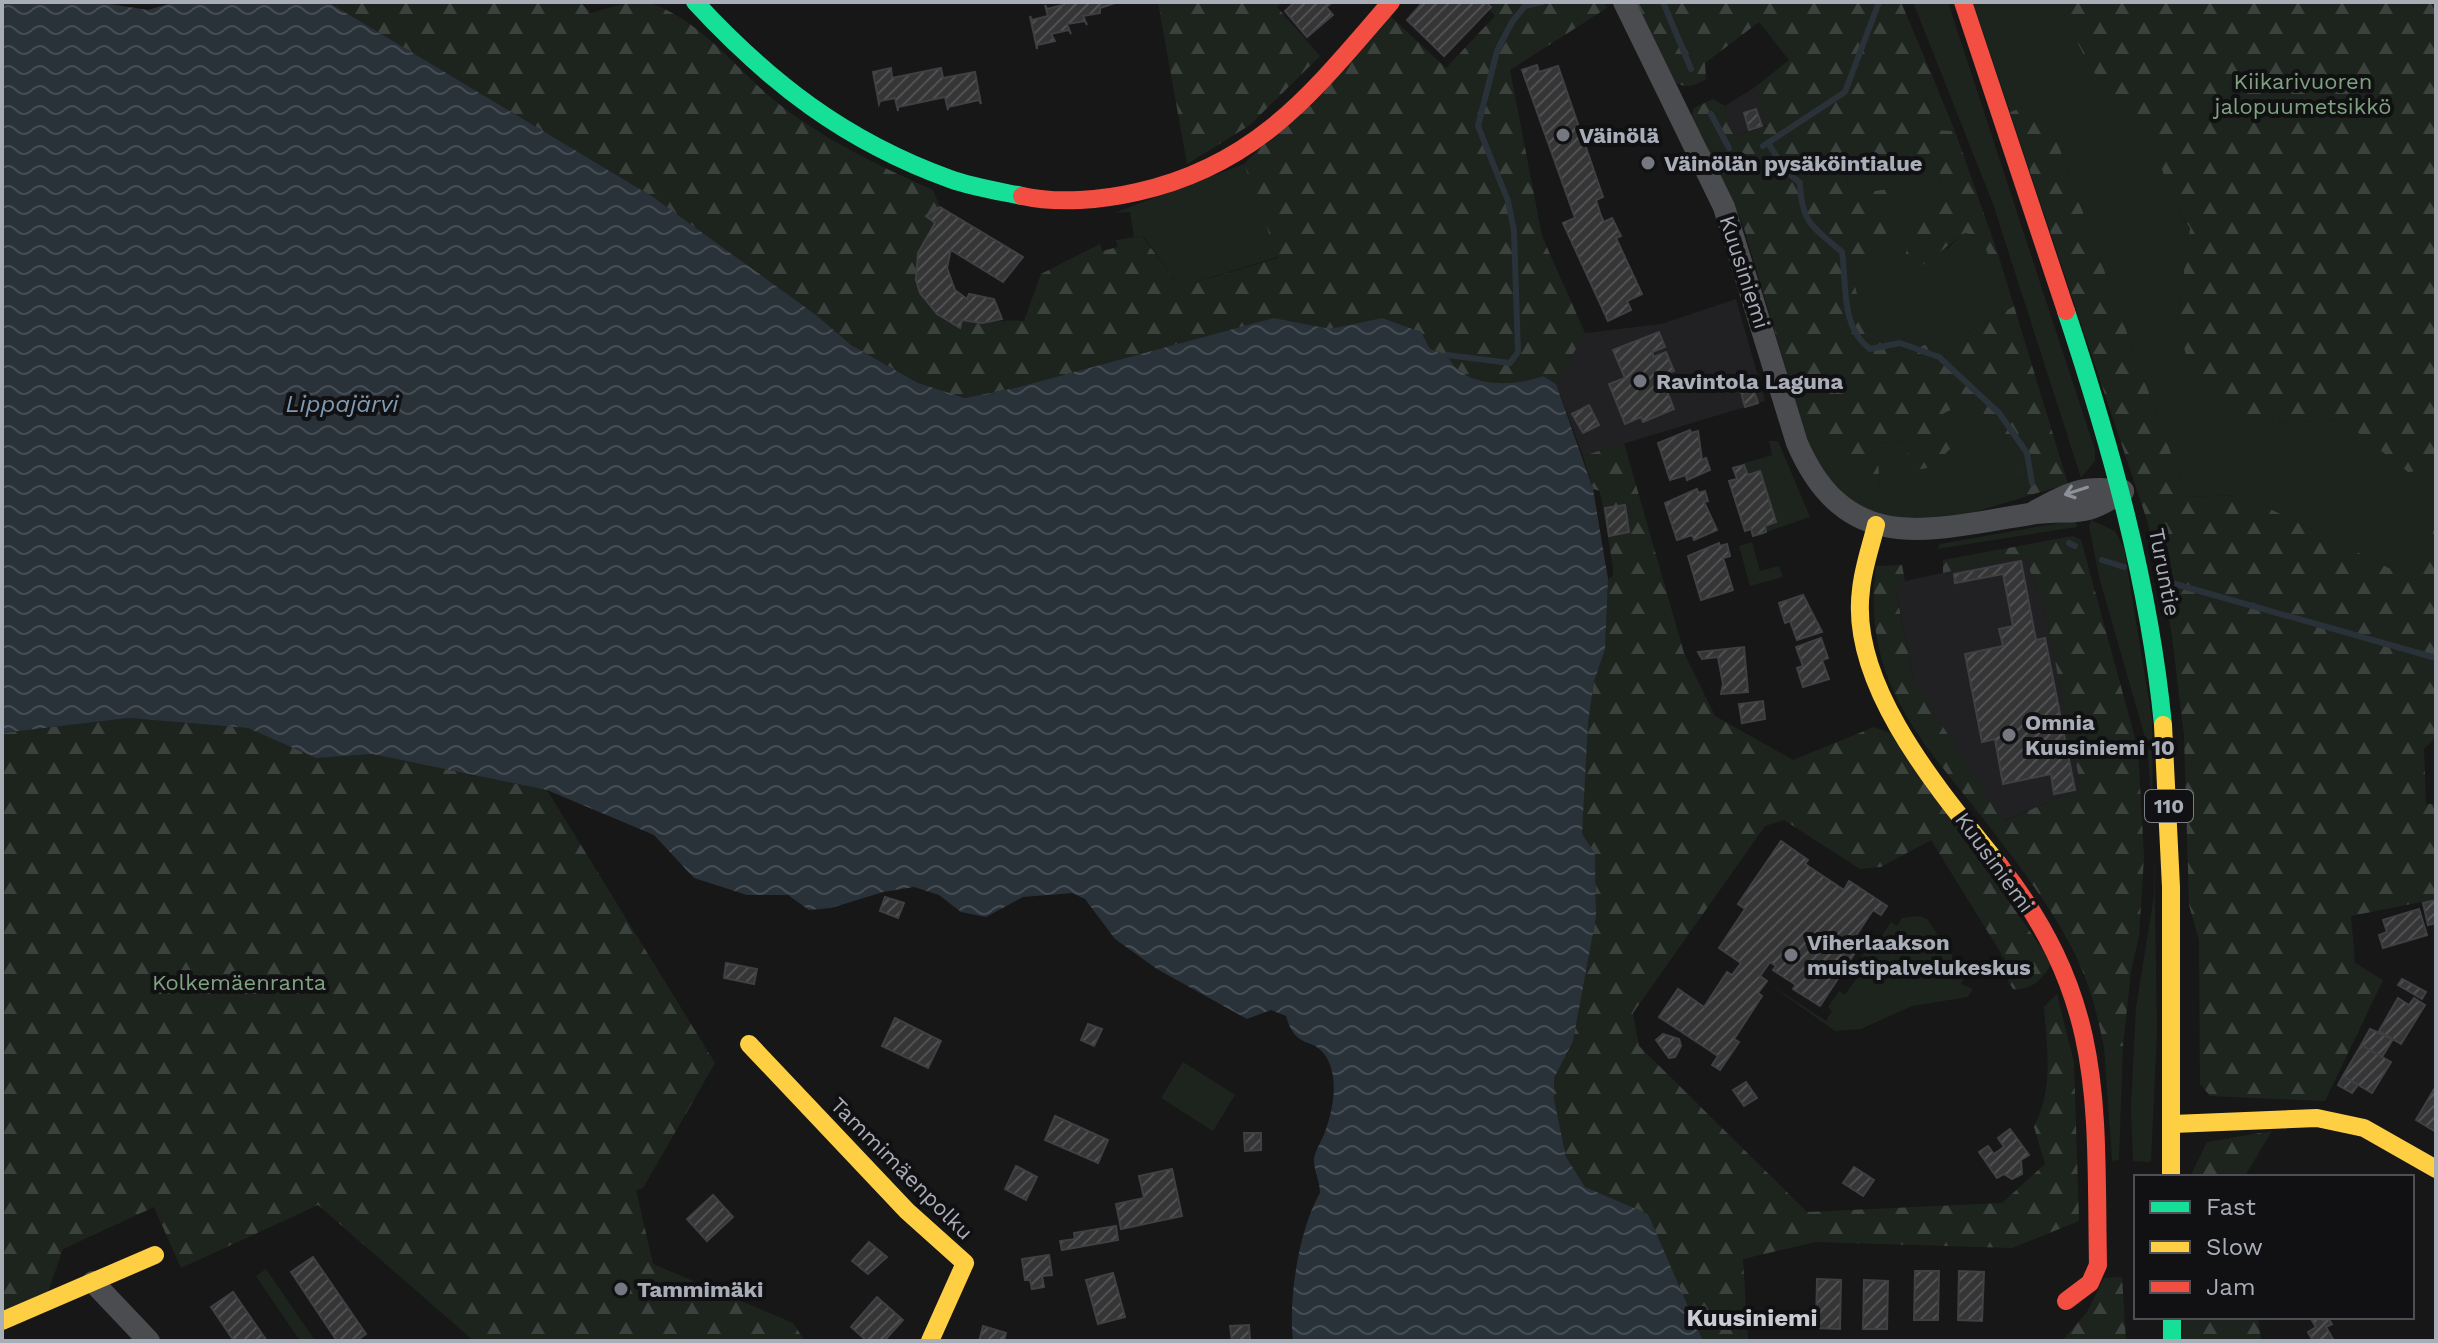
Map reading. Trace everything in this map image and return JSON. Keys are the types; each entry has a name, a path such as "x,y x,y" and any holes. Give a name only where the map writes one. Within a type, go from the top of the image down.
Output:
{"street":[{"path":"695,2 768,76 857,136 909,163 966,184 1026,199 1073,202 1127,198 1184,182 1251,146 1334,70 1391,2"},
{"name":"Kuusiniemi","path":"1624,2 1724,207 1797,443 1809,471 1845,507 1876,525 1928,532 2033,513 2069,514 2098,508 2123,491"},
{"name":"Turuntie","path":"1963,2 2123,491 2147,598 2163,716 2170,821 2171,1175"},
{"name":"Kuusiniemi","path":"1876,525 1863,556 1857,593 1872,681 1897,734 1990,851 2045,931 2079,1011 2089,1055 2098,1265 2090,1283 2066,1301"},
{"name":"Tammimäenpolku","path":"749,1044 907,1211 965,1263 930,1341"},
{"path":"2173,1124 2317,1118 2364,1128 2436,1169"},
{"path":"2,1321 155,1255"},
{"path":"93,1282 149,1341"},
{"path":"2172,1319 2172,1341"}],"shaded area":[{"path":"1755,87 1767,125 1734,136 1725,106"},
{"path":"1736,299 1765,401 1583,456 1556,384 1585,333 1661,324"},
{"name":"Omnia Kuusiniemi 10","path":"2024,555 2044,608 2081,788 2003,821 1914,682 1896,590 1905,581"}],"green space":[{"path":"328,2 580,2 591,13 643,2 669,11 703,34 763,91 797,117 853,152 933,190 940,207 926,216 935,223 921,254 918,282 930,307 959,328 962,320 1024,321 1041,274 1100,244 1102,251 1118,247 1116,240 1142,236 1180,287 1278,258 1244,164 1390,16 1446,68 1495,16 1489,9 1493,2 1604,2 1607,8 1510,70 1542,236 1585,333 1556,384 1543,376 1504,383 1476,379 1454,366 1447,355 1430,349 1421,332 1382,318 1330,329 1274,318 1015,388 965,398 918,383 851,345 816,315 653,197"},
{"path":"1158,2 1281,2 1277,7 1320,56 1250,125 1187,164"},
{"path":"1636,2 1901,2 1936,85 1926,97 1935,130 1955,131 1999,257 1990,260 1982,238 1965,233 1909,275 1903,266 1915,216 1941,185 1937,152 1847,171 1848,195 1888,189 1885,257 1854,282 1865,325 1893,352 1961,337 2014,306 2068,484 2027,496 2001,429 1969,401 1928,421 1936,435 1958,427 1958,441 1932,467 1905,472 1910,441 1877,443 1880,491 1856,478 1830,438 1801,419 1743,225 1691,118 1694,108 1713,99 1725,106 1734,136 1767,126 1755,87 1789,60 1759,22 1705,63 1706,79 1692,86 1680,85 1676,83"},
{"path":"1913,2 1948,2 2095,450 2095,461 2081,478 1993,204"},
{"path":"1973,2 2058,2 2089,66 2154,147 2174,204 2190,229 2177,322 2271,423 2342,420 2408,471 2436,470 2436,524 2415,581 2242,495 2187,497 2042,100 2010,112"},
{"name":"Kiikarivuoren jalopuumetsikkö","path":"2058,2 2436,2 2436,470 2408,472 2342,420 2271,423 2224,413 2194,384 2177,322 2190,228 2174,204 2154,147 2089,66"},
{"path":"1936,85 1955,131 1935,130 1926,97"},
{"path":"2042,100 2187,497 2242,495 2415,581 2436,524 2436,737 2424,749 2426,804 2436,804 2436,899 2351,916 2355,963 2383,980 2325,1101 2210,1096 2200,1084 2199,940 2189,905 2184,735 2171,629 2147,520 2010,112"},
{"path":"1937,152 1941,185 1915,216 1947,249 1964,233 1982,238 1990,259 1999,257 2014,306 1961,337 1893,352 1865,325 1854,282 1887,189 1848,196 1847,171"},
{"path":"1244,164 1278,257 1180,287 1143,236 1134,237 1130,212 1114,213"},
{"path":"1969,401 2001,429 2027,496 1942,518 1914,520 1888,517 1863,508 1840,491 1819,465 1801,419 1830,438 1856,478 1880,490 1877,443 1910,441 1906,471 1958,427 1936,435 1927,421"},
{"path":"1769,441 1778,441 1810,517 1766,532 1765,526 1776,522 1760,472 1748,475 1744,463 1772,455"},
{"path":"1624,443 1684,653 1715,716 1793,760 1874,727 1892,734 2052,963 2031,986 2013,989 2008,981 2012,971 1931,840 1881,867 1860,869 1784,820 1765,826 1633,1013 1639,1046 1807,1212 2002,1203 2045,1164 2034,1127 2047,1083 2044,1007 2057,994 2074,1063 2079,1221 2012,1248 1815,1242 1743,1259 1748,1341 1703,1341 1648,1214 1585,1187 1566,1157 1554,1099 1554,1078 1573,1040 1596,917 1595,854 1581,834 1588,723 1594,681 1605,650 1608,579 1613,576 1600,491 1593,489 1583,456"},
{"path":"2076,520 2077,527 1937,549 1940,544"},
{"path":"2091,520 2115,531 2124,548 2152,719 2153,823 2147,744 2099,577 2089,526"},
{"path":"2073,536 2081,540 2138,749 2144,857 2139,936 2131,971 2123,1046 2104,1047 2085,977 2059,924 1908,717 1891,684 1879,649 1874,610 1876,566 1902,565 1905,581 1896,590 1914,682 2004,821 2081,788 2044,608 2024,555 1943,573 1943,560"},
{"path":"1752,542 1760,571 1779,566 1783,577 1750,586 1739,546"},
{"name":"Kolkemäenranta","path":"129,718 248,728 316,758 372,754 547,790 715,1063 643,1188 636,1190 653,1264 793,1323 805,1341 474,1341 318,1205 181,1268 154,1207 63,1249 48,1292 2,1312 2,733"},
{"path":"2154,840 2157,1031 2151,1162 2133,1161 2131,1107 2136,1007 2154,896"},
{"path":"1918,916 1927,919 1965,975 1961,984 1973,989 1968,997 1912,1006 1861,1029 1835,1031 1766,982 1826,1021 1832,1011 1828,1007 1839,991 1845,995 1858,976 1852,971 1870,944 1875,946 1891,922 1897,926 1902,918"},
{"path":"2123,1046 2119,1160 2112,1161 2104,1047"},
{"path":"1183,1062 1235,1095 1213,1131 1161,1098"},
{"path":"2272,1131 2245,1175 2191,1175 2207,1142"},
{"path":"266,1269 314,1341 300,1341 256,1276"},
{"path":"2122,1277 2126,1341 2062,1341 2087,1312 2104,1278"},
{"path":"2183,1319 2258,1319 2261,1341 2182,1341"}],"water":[{"name":"Lippajärvi","path":"2,2 97,2 148,10 175,2 328,2 653,197 816,315 851,345 918,383 965,398 1015,388 1274,318 1330,329 1382,318 1421,332 1430,349 1447,355 1454,366 1476,379 1504,383 1543,376 1556,384 1593,489 1608,579 1605,650 1594,681 1588,723 1582,834 1595,854 1596,917 1573,1041 1554,1078 1554,1099 1566,1157 1585,1187 1648,1214 1703,1341 1293,1341 1292,1305 1297,1265 1306,1225 1320,1193 1314,1158 1324,1136 1334,1095 1333,1076 1327,1058 1317,1047 1295,1035 1286,1016 1271,1010 1247,1019 1157,969 1115,939 1085,899 1072,893 1023,897 986,917 961,912 939,895 914,887 883,892 831,908 809,910 788,895 747,895 694,878 654,835 547,790 372,754 316,758 248,728 129,718 2,733"}],"building":[{"path":"1063,2 1118,2 1100,8 1100,13 1083,16 1087,25 1085,21 1067,24 1071,34 1069,30 1051,34 1055,41 1037,45 1037,49 1030,16 1032,20 1048,16 1045,5 1047,9 1063,5"},
{"path":"1295,2 1333,2 1326,7 1333,15 1307,37 1285,11"},
{"path":"1423,2 1486,2 1491,7 1444,56 1407,20"},
{"name":"Väinölä","path":"1537,65 1539,72 1558,66 1603,197 1596,200 1601,216 1604,222 1612,218 1621,236 1616,238 1642,294 1627,301 1631,310 1608,321 1563,223 1575,218 1522,70"},
{"path":"891,68 892,78 941,68 943,78 975,72 981,104 979,100 948,107 948,110 945,97 898,107 898,111 895,98 880,101 879,104 873,72"},
{"path":"1756,109 1762,126 1749,130 1744,113"},
{"path":"940,207 1023,257 1003,282 951,250 947,268 955,290 967,299 969,294 994,299 1002,319 982,323 962,320 960,328 937,314 920,293 916,280 918,253 935,223 926,216"},
{"name":"Ravintola Laguna","path":"1659,332 1665,347 1652,352 1654,357 1666,352 1674,371 1661,376 1674,409 1643,422 1641,417 1625,424 1609,384 1625,378 1613,350"},
{"path":"1753,388 1758,403 1745,407 1741,392"},
{"path":"1589,405 1599,425 1583,433 1572,414"},
{"path":"1690,430 1691,433 1698,431 1702,460 1706,458 1710,470 1687,480 1686,475 1670,480 1658,443"},
{"path":"1744,465 1748,475 1760,471 1776,522 1765,526 1766,532 1753,536 1751,529 1745,531 1729,481 1737,479 1733,468"},
{"path":"1697,489 1698,493 1705,491 1708,501 1704,502 1717,530 1694,540 1692,535 1677,540 1665,503"},
{"path":"1625,505 1629,532 1609,536 1605,508"},
{"path":"1719,543 1720,546 1727,544 1730,556 1723,558 1733,590 1701,600 1688,556"},
{"path":"2021,561 2036,640 2045,638 2075,790 2054,794 2051,774 2003,784 1995,739 1982,742 1965,654 2003,646 1999,629 2013,626 2003,574 1955,583 1954,574"},
{"path":"1803,595 1822,632 1797,640 1790,621 1785,623 1779,603"},
{"path":"1821,638 1828,658 1822,660 1829,679 1803,687 1797,668 1803,666 1796,647"},
{"path":"1744,647 1748,692 1721,694 1723,684 1718,657 1702,659 1698,652"},
{"path":"1763,701 1765,719 1742,723 1739,704"},
{"name":"Viherlaakson muistipalvelukeskus","path":"1781,841 1808,860 1805,864 1844,890 1849,881 1887,906 1881,915 1873,910 1853,940 1860,945 1820,1006 1793,989 1796,985 1773,970 1776,966 1770,962 1760,976 1767,981 1758,993 1762,996 1734,1039 1739,1042 1720,1070 1712,1065 1718,1056 1659,1017 1678,989 1704,1007 1727,972 1732,975 1741,963 1719,948 1745,909 1738,904"},
{"path":"885,897 904,903 898,918 880,911"},
{"path":"2436,900 2436,923 2428,925 2423,903"},
{"path":"2419,909 2427,935 2383,948 2379,935 2387,932 2383,920"},
{"path":"726,963 757,969 754,984 724,978"},
{"path":"2402,979 2426,992 2422,999 2398,985"},
{"path":"2398,998 2409,1005 2414,998 2425,1005 2401,1044 2379,1031"},
{"path":"895,1018 941,1041 928,1068 882,1046"},
{"path":"1088,1024 1102,1029 1094,1046 1081,1040"},
{"path":"2370,1029 2393,1039 2382,1057 2361,1045"},
{"path":"1663,1034 1679,1039 1681,1046 1675,1057 1669,1058 1656,1040"},
{"path":"2361,1045 2391,1062 2372,1093 2343,1076"},
{"path":"2343,1076 2358,1085 2352,1093 2338,1085"},
{"path":"1746,1082 1757,1098 1744,1106 1733,1090"},
{"path":"2436,1086 2436,1132 2416,1120"},
{"path":"1055,1116 1108,1140 1098,1163 1045,1140"},
{"path":"2010,1129 2029,1155 2021,1160 2022,1174 2012,1179 2004,1174 1997,1178 1979,1152 1988,1146 1994,1154 2004,1147 1998,1138"},
{"path":"1244,1133 1261,1133 1261,1150 1245,1151"},
{"path":"1016,1166 1037,1177 1026,1200 1005,1189"},
{"path":"1854,1167 1874,1180 1863,1196 1843,1183"},
{"path":"1172,1169 1182,1216 1121,1229 1116,1204 1144,1198 1139,1176"},
{"path":"713,1195 733,1217 707,1241 687,1219"},
{"path":"1116,1226 1118,1240 1062,1250 1060,1241 1075,1239 1074,1233"},
{"path":"869,1242 887,1257 868,1274 852,1261"},
{"path":"1049,1255 1052,1275 1042,1276 1044,1287 1032,1289 1030,1280 1025,1280 1022,1259"},
{"path":"313,1257 366,1334 356,1341 337,1341 291,1272"},
{"path":"1915,1271 1939,1271 1938,1320 1914,1320"},
{"path":"1959,1271 1984,1272 1982,1321 1958,1320"},
{"path":"1113,1273 1125,1317 1098,1324 1086,1280"},
{"path":"1817,1279 1841,1280 1840,1329 1816,1328"},
{"path":"1864,1280 1888,1281 1887,1329 1863,1329"},
{"path":"233,1292 267,1341 234,1341 211,1307"},
{"path":"877,1297 903,1320 884,1341 867,1341 851,1327"},
{"path":"2311,1319 2329,1319 2332,1324 2326,1327 2334,1341 2313,1341 2308,1332 2316,1327"},
{"path":"1249,1325 1250,1341 1232,1341 1230,1326"},
{"path":"983,1326 1006,1333 1004,1341 979,1341"}],"waterway":[{"path":"1447,355 1510,363 1518,352 1514,231 1508,201 1478,126 1497,51 1512,22 1525,6 1542,2"},
{"path":"1663,2 1691,69"},
{"path":"1763,146 1845,92 1879,2"},
{"path":"1711,114 1729,148"},
{"path":"1768,143 1786,171 1800,183 1803,207 1811,224 1842,252 1849,317 1860,340 1870,349 1900,343 1939,357 1999,413 2027,453 2032,483"},
{"path":"2069,543 2075,546"},
{"path":"2102,560 2124,567"},
{"path":"2161,580 2436,658"}],"traffic: fast":[{"path":"695,2 781,84 843,128 876,147 950,179 1022,196"},
{"path":"2066,311 2126,515 2148,619 2163,725"},
{"path":"2172,1319 2172,1341"}],"traffic: slow":[{"path":"1876,525 1861,590 1861,627 1869,664 1905,738 1953,807 2000,866"},
{"path":"2163,725 2171,887 2171,1175"},
{"path":"749,1044 907,1211 965,1263 930,1341"},
{"path":"2173,1124 2317,1118 2364,1128 2436,1169"},
{"path":"2,1321 155,1255"}],"traffic: jam":[{"path":"1022,196 1065,200 1123,195 1179,180 1217,163 1250,143 1309,94 1391,2"},
{"path":"1963,2 2066,311"},
{"path":"2000,866 2035,916 2060,963 2077,1009 2088,1056 2094,1103 2098,1265 2090,1283 2066,1301"}],"place":[{"name":"Väinölä","path":"1563,135"},
{"name":"Väinölän pysäköintialue","path":"1648,163"},
{"name":"Ravintola Laguna","path":"1640,381"},
{"name":"Omnia Kuusiniemi 10","path":"2009,735"},
{"name":"Viherlaakson muistipalvelukeskus","path":"1791,955"},
{"name":"Tammimäki","path":"621,1289"}],"district":[{"name":"Kuusiniemi","path":"1752,1318"}]}
